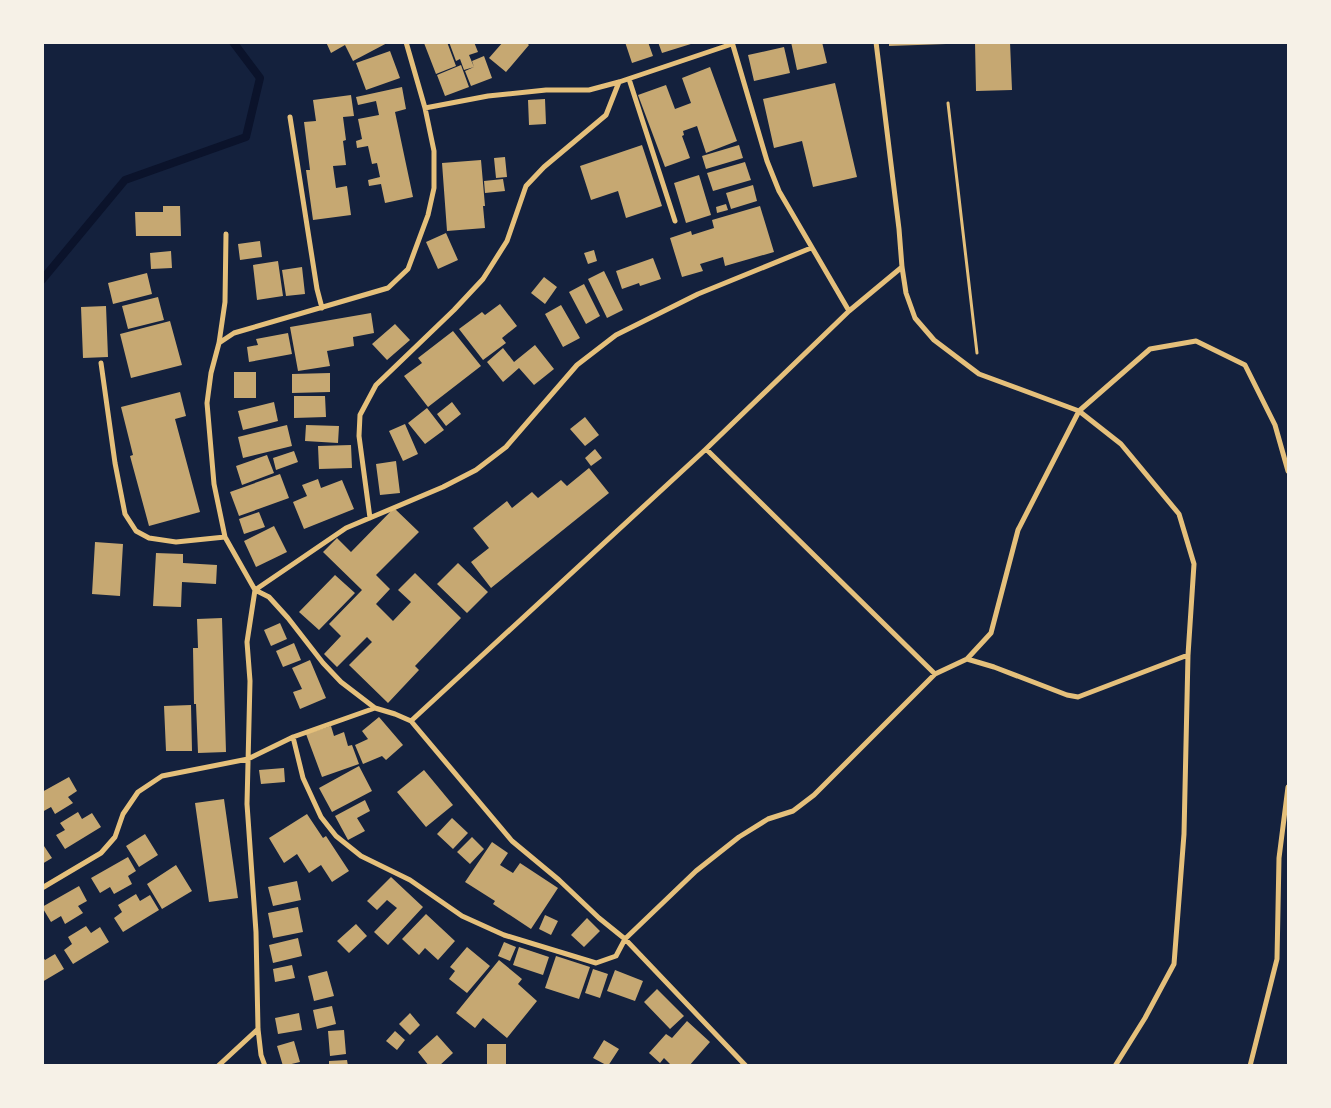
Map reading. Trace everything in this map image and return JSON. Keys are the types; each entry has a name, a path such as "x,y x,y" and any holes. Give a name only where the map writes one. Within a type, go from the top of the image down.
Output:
{"street":[{"path":"876,42 902,267 906,293 916,318 934,340 979,374 1079,411 1121,444 1179,514 1194,564 1188,655 1184,834 1174,964 1145,1018 1115,1066"},
{"path":"425,108 488,96 546,90 589,90 629,79 732,43 767,161 779,191 849,311"},
{"path":"219,343 234,333 388,288 408,270 428,215 434,188 434,151 408,44"},
{"path":"629,79 675,221"},
{"path":"370,518 359,436 360,415 376,385 454,310 483,279 507,240 526,186 544,167 606,115 619,82"},
{"path":"290,117 317,289 322,308"},
{"path":"226,234 225,302 207,403 214,484 225,537 255,590 269,597 341,682 375,708 411,721 512,841 625,939 746,1066"},
{"path":"264,1066 258,1029 256,932 247,804 250,681 247,642 255,590 346,528 443,487 476,470 506,447 577,365 616,335 698,294 811,248"},
{"path":"411,721 706,449 849,311 902,267"},
{"path":"293,737 303,778 321,817 336,836 362,856 410,880 462,916 504,935 596,963 616,956 625,939 696,870 739,837 768,819 794,811 814,795 935,674 967,659 991,633 1018,530 1079,411 1150,349 1196,341 1245,365 1276,425 1288,471"},
{"path":"101,363 114,463 125,514 136,531 149,538 176,542 225,537"},
{"path":"706,449 935,674"},
{"path":"967,659 994,667 1067,695 1078,697 1188,655"},
{"path":"42,888 102,853 115,837 123,814 138,792 162,776 248,759 293,737 375,708"},
{"path":"1250,1066 1277,959 1279,858 1288,786"},
{"path":"218,1066 258,1029"}],"path":[{"path":"948,103 979,374"}],"building":[{"path":"326,42 389,42 353,61 345,45 331,53"},
{"path":"447,42 456,66 436,74 424,43"},
{"path":"449,42 474,42 478,52 469,55 474,67 464,70 460,59 456,61"},
{"path":"503,42 526,42 529,45 506,72 489,58"},
{"path":"625,42 648,42 653,56 632,63"},
{"path":"658,42 694,42 694,43 662,53"},
{"path":"791,42 822,42 827,63 797,70"},
{"path":"889,42 946,42 946,44 889,46"},
{"path":"975,42 1010,42 1012,90 976,91"},
{"path":"784,47 790,73 754,81 748,55"},
{"path":"390,51 400,78 366,90 356,63"},
{"path":"484,56 492,78 471,86 465,71 474,67 472,61"},
{"path":"461,65 469,87 445,96 437,75"},
{"path":"710,67 737,141 706,153 697,126 683,131 684,135 682,136 690,158 665,167 638,95 666,85 675,109 691,103 682,78"},
{"path":"835,83 857,177 813,187 802,141 774,148 763,99"},
{"path":"402,87 406,109 395,112 413,197 385,203 381,184 369,186 368,180 380,177 377,163 372,164 368,146 357,148 356,141 362,139 358,119 379,115 376,101 358,105 356,97"},
{"path":"351,95 354,116 343,117 346,140 343,141 346,165 333,166 336,188 347,186 351,215 313,220 306,170 310,170 304,122 316,121 313,100"},
{"path":"545,99 546,124 529,125 528,100"},
{"path":"642,145 662,206 626,218 618,191 591,200 580,166"},
{"path":"739,145 743,158 706,169 702,156"},
{"path":"505,157 507,177 496,178 494,158"},
{"path":"481,160 485,228 447,231 442,163"},
{"path":"745,162 751,180 713,191 707,173"},
{"path":"699,175 711,215 686,223 674,183"},
{"path":"503,179 505,191 485,193 484,181"},
{"path":"753,185 757,201 731,209 726,193"},
{"path":"726,204 728,210 717,213 716,207"},
{"path":"163,206 180,206 181,236 136,236 135,212 163,212"},
{"path":"760,206 774,252 725,266 723,257 700,264 703,271 682,277 670,238 691,231 692,235 714,228 712,220"},
{"path":"446,233 458,260 438,269 426,242"},
{"path":"260,241 262,257 240,260 238,244"},
{"path":"594,250 597,261 588,264 584,253"},
{"path":"171,251 172,268 151,269 150,253"},
{"path":"653,258 661,279 640,286 639,283 622,289 616,271"},
{"path":"278,261 283,296 257,300 253,265"},
{"path":"302,267 305,294 286,296 282,270"},
{"path":"604,271 623,310 607,318 588,279"},
{"path":"147,273 152,294 113,304 108,283"},
{"path":"544,277 557,287 545,304 531,293"},
{"path":"584,284 600,316 586,324 569,292"},
{"path":"158,297 164,320 128,329 122,306"},
{"path":"500,304 517,326 502,338 506,343 483,360 459,329 482,312 485,315"},
{"path":"561,305 580,338 563,347 545,314"},
{"path":"106,306 108,357 83,358 81,307"},
{"path":"371,313 374,333 353,337 354,346 327,351 330,366 298,371 290,327"},
{"path":"170,321 182,365 131,378 120,334"},
{"path":"395,324 410,340 387,360 372,344"},
{"path":"453,331 481,366 428,407 404,376 422,363 418,358"},
{"path":"288,333 292,354 249,362 247,347 258,345 256,339"},
{"path":"535,345 554,369 534,385 519,368 503,382 487,362 503,348 514,362"},
{"path":"234,372 256,372 256,398 234,398"},
{"path":"330,373 330,392 292,393 292,374"},
{"path":"180,392 186,416 175,419 200,512 149,526 130,456 133,455 121,407"},
{"path":"294,396 325,396 326,417 294,418"},
{"path":"274,402 278,421 243,430 238,411"},
{"path":"452,402 461,414 446,426 437,414"},
{"path":"427,408 444,430 425,444 408,423"},
{"path":"585,417 599,435 585,446 570,429"},
{"path":"405,424 418,454 403,461 389,431"},
{"path":"287,425 292,446 243,458 238,437"},
{"path":"306,425 339,426 338,443 305,441"},
{"path":"351,445 352,468 319,469 318,446"},
{"path":"595,449 602,458 591,466 585,458"},
{"path":"294,451 298,462 276,470 273,458"},
{"path":"267,455 274,473 242,485 236,466"},
{"path":"396,461 400,493 380,495 376,464"},
{"path":"589,468 609,493 491,588 471,562 489,548 473,528 507,501 512,508 532,492 538,498 561,480 567,486"},
{"path":"280,474 289,498 239,516 230,492"},
{"path":"318,479 321,488 342,480 354,509 304,529 293,502 307,496 302,485"},
{"path":"394,508 419,532 376,575 390,589 376,604 393,621 411,602 398,590 415,573 461,618 415,666 419,670 388,703 349,665 372,642 367,637 337,667 324,654 341,636 329,624 362,590 323,552 337,538 351,552"},
{"path":"259,512 265,527 244,534 239,519"},
{"path":"274,526 287,552 256,567 244,541"},
{"path":"95,542 123,544 120,596 92,594"},
{"path":"156,553 183,554 183,563 217,565 216,584 182,582 181,607 153,606"},
{"path":"458,563 488,592 467,613 437,584"},
{"path":"335,575 355,593 319,630 299,612"},
{"path":"222,618 226,752 198,753 196,704 194,704 193,648 198,648 197,619"},
{"path":"280,623 287,639 271,646 264,630"},
{"path":"294,643 301,660 283,667 276,651"},
{"path":"310,660 326,698 300,709 293,692 302,689 292,668"},
{"path":"191,705 192,751 166,751 164,706"},
{"path":"379,717 403,745 386,760 382,756 363,764 355,745 368,739 362,731"},
{"path":"331,726 334,736 344,732 348,746 352,745 359,764 322,777 306,734"},
{"path":"359,766 372,791 332,812 319,788"},
{"path":"284,768 285,782 261,784 259,770"},
{"path":"424,770 453,805 426,827 397,792"},
{"path":"69,777 77,791 68,797 73,803 55,814 51,807 42,812 42,792"},
{"path":"224,799 238,898 209,902 195,803"},
{"path":"365,800 370,811 357,818 365,831 348,840 335,816"},
{"path":"78,812 82,819 92,813 101,827 65,849 56,835 65,830 60,823"},
{"path":"307,814 323,838 326,836 349,871 332,882 321,865 309,873 297,854 284,863 269,838"},
{"path":"452,818 468,833 453,849 437,834"},
{"path":"145,834 158,855 139,867 126,846"},
{"path":"472,837 484,849 470,864 457,852"},
{"path":"492,842 508,853 500,865 513,873 520,863 558,888 531,929 493,904 495,901 465,882"},
{"path":"42,843 52,858 42,864"},
{"path":"128,857 136,871 128,876 132,884 114,894 110,887 100,893 91,878"},
{"path":"176,865 192,891 162,909 147,884"},
{"path":"391,877 423,907 388,945 374,932 397,908 387,900 377,910 367,901"},
{"path":"297,881 301,900 273,906 268,887"},
{"path":"79,886 87,901 78,906 83,913 65,924 61,916 51,922 42,907"},
{"path":"136,894 140,901 150,895 159,910 123,932 114,918 122,912 118,905"},
{"path":"298,907 303,932 273,938 268,913"},
{"path":"426,914 455,941 438,960 425,948 419,955 402,939"},
{"path":"545,915 558,921 551,935 539,929"},
{"path":"587,918 600,931 584,947 571,935"},
{"path":"356,924 367,936 349,953 337,941"},
{"path":"86,926 91,933 100,927 109,942 73,964 64,950 72,944 68,937"},
{"path":"298,938 302,956 273,963 269,945"},
{"path":"504,942 516,947 510,961 498,956"},
{"path":"467,947 490,966 467,993 449,979 455,971 450,967"},
{"path":"519,947 549,957 543,975 513,965"},
{"path":"55,954 64,969 42,982 42,956 45,960"},
{"path":"556,956 590,967 579,999 545,988"},
{"path":"499,960 522,979 518,984 537,1001 507,1038 483,1018 475,1028 456,1013"},
{"path":"292,965 295,978 275,982 273,969"},
{"path":"593,969 608,974 600,998 585,993"},
{"path":"615,970 643,981 635,1001 607,991"},
{"path":"327,971 334,996 314,1001 308,976"},
{"path":"657,989 684,1016 670,1029 644,1002"},
{"path":"332,1006 336,1024 317,1029 313,1010"},
{"path":"299,1013 302,1030 278,1034 275,1018"},
{"path":"410,1013 420,1025 410,1035 399,1024"},
{"path":"687,1021 710,1042 689,1066 672,1066 664,1058 660,1063 649,1053 666,1034 672,1038"},
{"path":"344,1030 346,1054 330,1056 328,1031"},
{"path":"395,1031 405,1040 397,1050 386,1041"},
{"path":"437,1035 453,1053 439,1066 429,1066 418,1052"},
{"path":"604,1040 619,1049 608,1066 593,1058"},
{"path":"294,1041 300,1062 283,1066 277,1046"},
{"path":"487,1044 506,1044 506,1064 487,1064"},
{"path":"347,1060 348,1066 329,1066 329,1061"}],"waterway":[{"path":"42,280 125,180 246,137 260,78 233,42"}]}
